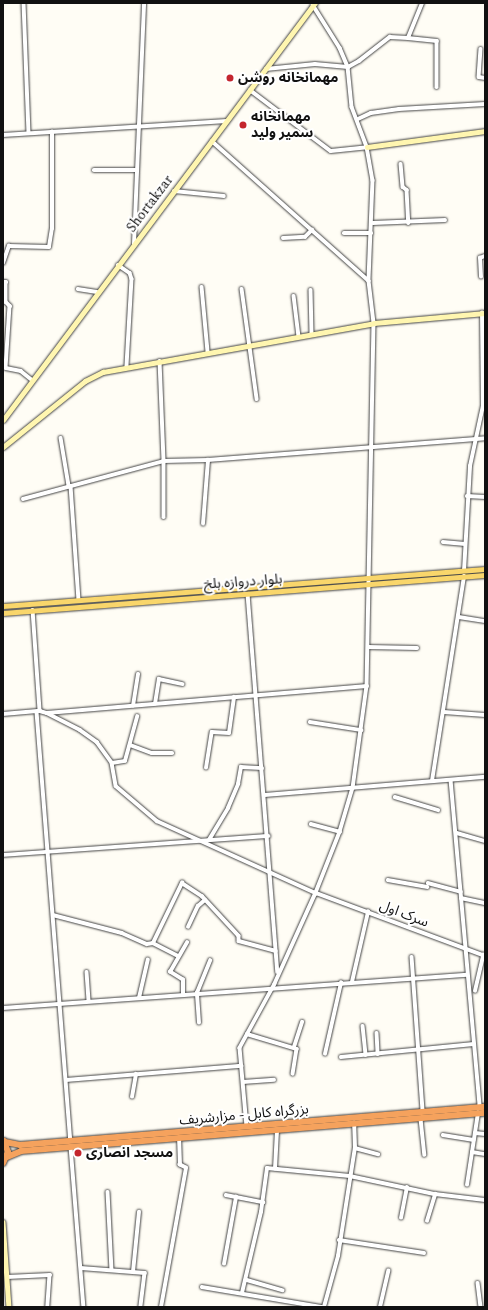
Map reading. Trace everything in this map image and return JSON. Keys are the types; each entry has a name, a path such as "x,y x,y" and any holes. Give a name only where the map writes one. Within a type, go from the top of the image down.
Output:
{"highway":[{"name":"بزرگراه کابل - مزارشریف","path":"5,1160 21,1151 71,1144 247,1127 422,1116 481,1109 485,1113"},
{"name":"بزرگراه کابل - مزارشریف","path":"4,1140 20,1145 71,1144 277,1131 354,1121"},
{"path":"4,1140 5,1160"}],"main road":[{"name":"بلوار دروازه بلخ","path":"464,574 485,569"},
{"name":"بلوار دروازه بلخ","path":"3,606 464,574 485,575"},
{"name":"بلوار دروازه بلخ","path":"3,613 248,594 369,581"}],"street":[{"path":"24,3 29,133"},
{"path":"134,244 144,3"},
{"path":"408,38 422,3"},
{"path":"247,1127 240,1048 272,988 316,893 340,832 353,788 367,686 374,323 369,281 373,180 367,147 358,119 352,107 348,67 340,48 314,4"},
{"name":"Shortakzar","path":"3,420 97,292 314,4"},
{"path":"266,69 315,64 348,67 359,61 390,37 437,41 437,87"},
{"path":"481,49 479,77 485,78"},
{"path":"250,90 331,151 485,131"},
{"path":"358,119 371,113 399,109 485,104"},
{"path":"3,135 226,121"},
{"path":"3,263 9,246 48,247 52,229 52,132"},
{"path":"212,140 369,281"},
{"path":"400,164 403,187 407,190 409,223"},
{"path":"94,170 136,170"},
{"path":"174,191 224,196"},
{"path":"372,223 409,223 445,220"},
{"path":"283,238 304,237 312,230"},
{"path":"344,233 372,233"},
{"path":"481,277 480,258 485,256"},
{"path":"118,265 130,273 132,279 127,366"},
{"path":"3,282 6,282 6,302 10,306 6,368 21,371 32,380"},
{"path":"202,287 208,352"},
{"path":"78,289 97,292"},
{"path":"242,290 248,345 257,399"},
{"path":"311,290 312,334"},
{"path":"294,296 299,337"},
{"path":"3,447 85,381 103,372 160,360 374,323 484,313 483,406 474,439 467,496 464,574 459,617 432,781"},
{"path":"160,360 164,461 164,517"},
{"path":"62,438 70,486 79,600"},
{"path":"24,499 164,461 208,460 485,438"},
{"path":"203,524 208,460"},
{"path":"467,496 485,497"},
{"path":"443,542 465,544"},
{"path":"248,594 278,974"},
{"path":"33,610 47,851 84,1307"},
{"path":"459,617 485,620"},
{"path":"368,648 417,648"},
{"path":"133,706 138,674"},
{"path":"155,704 158,679 182,684"},
{"path":"47,713 367,686"},
{"path":"206,768 212,732 229,733 234,697"},
{"path":"3,714 39,711 47,713 91,738 108,754 112,763 125,761 137,717"},
{"path":"444,712 485,715"},
{"path":"310,722 361,730"},
{"path":"130,745 152,753 172,753"},
{"name":"سرک اول","path":"112,763 116,786 157,820 199,841 316,893 484,956"},
{"path":"209,840 228,808 238,784 241,767 262,768"},
{"path":"264,795 485,777"},
{"path":"451,780 457,834 473,1044 481,1109 475,1133 467,1185"},
{"path":"395,797 438,810"},
{"path":"311,824 340,832"},
{"path":"457,834 485,841"},
{"path":"3,854 268,836"},
{"path":"388,880 427,885 461,892"},
{"path":"53,915 122,933 147,944 153,942 182,883 205,900 239,936 239,941 276,951"},
{"path":"461,898 485,903"},
{"path":"188,927 198,906 205,900"},
{"path":"352,982 368,912"},
{"path":"153,942 178,956"},
{"path":"183,994 183,980 170,972 187,943"},
{"path":"476,992 484,956"},
{"path":"412,957 425,1155"},
{"path":"139,998 148,960"},
{"path":"199,1023 197,993 210,960"},
{"path":"87,972 89,1001"},
{"path":"3,1008 467,975"},
{"path":"325,1054 341,983"},
{"path":"294,1047 302,1022"},
{"path":"363,1026 366,1055"},
{"path":"377,1033 378,1054"},
{"path":"247,1034 294,1047 297,1051 293,1074"},
{"path":"341,1057 473,1044"},
{"path":"66,1080 241,1066"},
{"path":"132,1098 136,1074"},
{"path":"243,1082 274,1080"},
{"path":"202,1287 242,1293 243,1296 323,1307 339,1240 355,1148 354,1121"},
{"path":"275,1168 277,1131"},
{"path":"475,1133 485,1134"},
{"path":"443,1136 474,1140"},
{"path":"161,1307 186,1168 180,1166 180,1138"},
{"path":"355,1148 378,1154"},
{"path":"472,1152 485,1154"},
{"path":"242,1293 247,1280 263,1202 268,1168 350,1176 435,1194 485,1200"},
{"path":"401,1218 407,1188"},
{"path":"108,1192 112,1270"},
{"path":"427,1221 435,1194"},
{"path":"226,1195 263,1202"},
{"path":"224,1264 236,1197"},
{"path":"133,1272 139,1212"},
{"path":"3,1222 9,1307"},
{"path":"339,1240 424,1253"},
{"path":"81,1268 145,1273 141,1307"},
{"path":"380,1307 388,1271"},
{"path":"6,1275 50,1275 48,1307"},
{"path":"247,1280 283,1290"},
{"path":"478,1283 481,1307"},
{"path":"285,1307 286,1302"}],"place":[{"name":"مهمانخانه روشن","path":"230,78"},
{"name":"مهمانخانه سمیر ولید","path":"243,125"},
{"name":"مسجد انصاری","path":"78,1153"}]}
